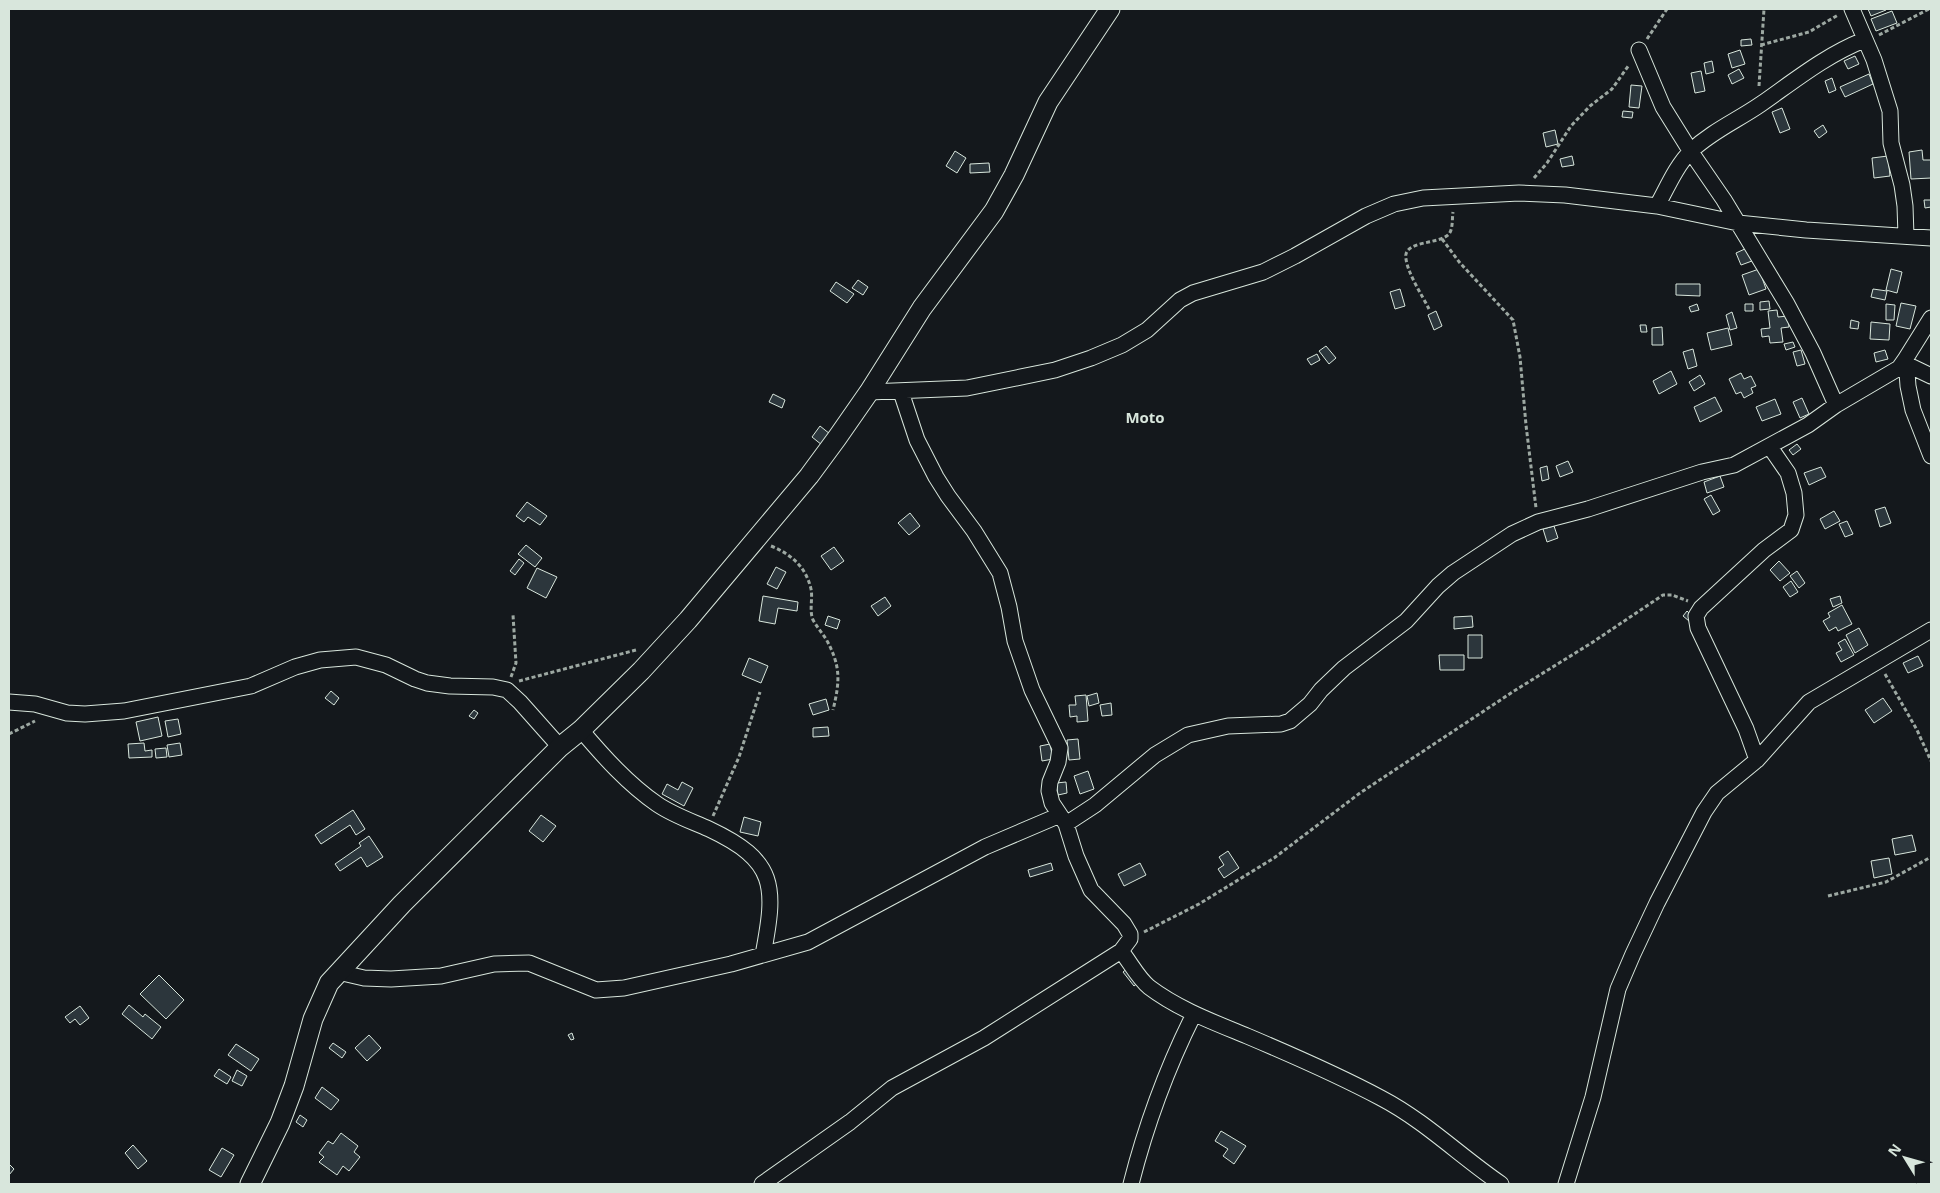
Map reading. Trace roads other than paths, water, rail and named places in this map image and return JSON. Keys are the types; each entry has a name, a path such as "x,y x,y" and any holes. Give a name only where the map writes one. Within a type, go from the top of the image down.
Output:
{"street":[{"path":"250,1184 280,1122 294,1086 317,1008 329,983 402,904 560,747 581,730 641,671 682,627 809,476 869,392 922,308 994,211 1014,175 1030,137 1048,102 1110,9"},
{"path":"1848,10 1874,60 1890,111 1891,144 1902,185 1906,236"},
{"path":"1657,206 1676,171 1691,152 1715,132 1761,104 1823,61 1864,40"},
{"path":"1639,50 1663,107 1738,222 1804,336 1836,405"},
{"path":"869,392 901,392 976,386 1055,370 1091,358 1122,345 1146,330 1180,300 1192,293 1228,283 1278,265 1366,216 1394,204 1423,198 1519,193 1565,195 1657,206 1738,222 1806,230 1931,238"},
{"path":"338,972 364,978 391,979 441,976 494,964 529,963 543,967 586,988 604,991 653,982 808,942 985,847 1063,820 1095,805 1156,755 1188,735 1228,726 1280,724 1290,721 1310,704 1321,690 1344,668 1406,621 1438,586 1453,573 1512,534 1538,522 1588,509 1702,472 1734,464 1770,446 1808,425 1836,405 1899,368 1906,361 1931,318"},
{"path":"1906,361 1931,376"},
{"path":"1906,361 1908,386 1913,410 1931,456"},
{"path":"762,1184 850,1122 892,1088 984,1038 1126,945 1130,934 1124,924 1091,890 1063,820 1052,803 1049,791 1050,782 1058,762 1060,748 1032,690 1015,641 1010,607 1000,573 974,530 936,477 916,440 901,392"},
{"path":"1757,760 1746,729 1698,628 1696,616 1701,608 1764,550 1790,530 1796,515 1794,493 1788,473 1770,446"},
{"path":"1566,1184 1593,1097 1618,989 1633,954 1704,812 1717,793 1757,760 1809,702 1931,630"},
{"path":"9,702 35,704 54,711 85,714 124,711 251,686 295,667 320,660 356,657 386,665 427,683 450,686 508,687 560,747"},
{"path":"581,730 602,754 656,804 708,828 746,849 755,858 763,870 768,883 770,901 769,921 763,955"},
{"path":"1126,945 1147,985 1194,1014 1380,1097 1433,1131 1476,1167 1501,1184"},
{"path":"1131,1184 1156,1102 1194,1014"}],"district":[{"name":"Moto","path":"1145,418"}]}
